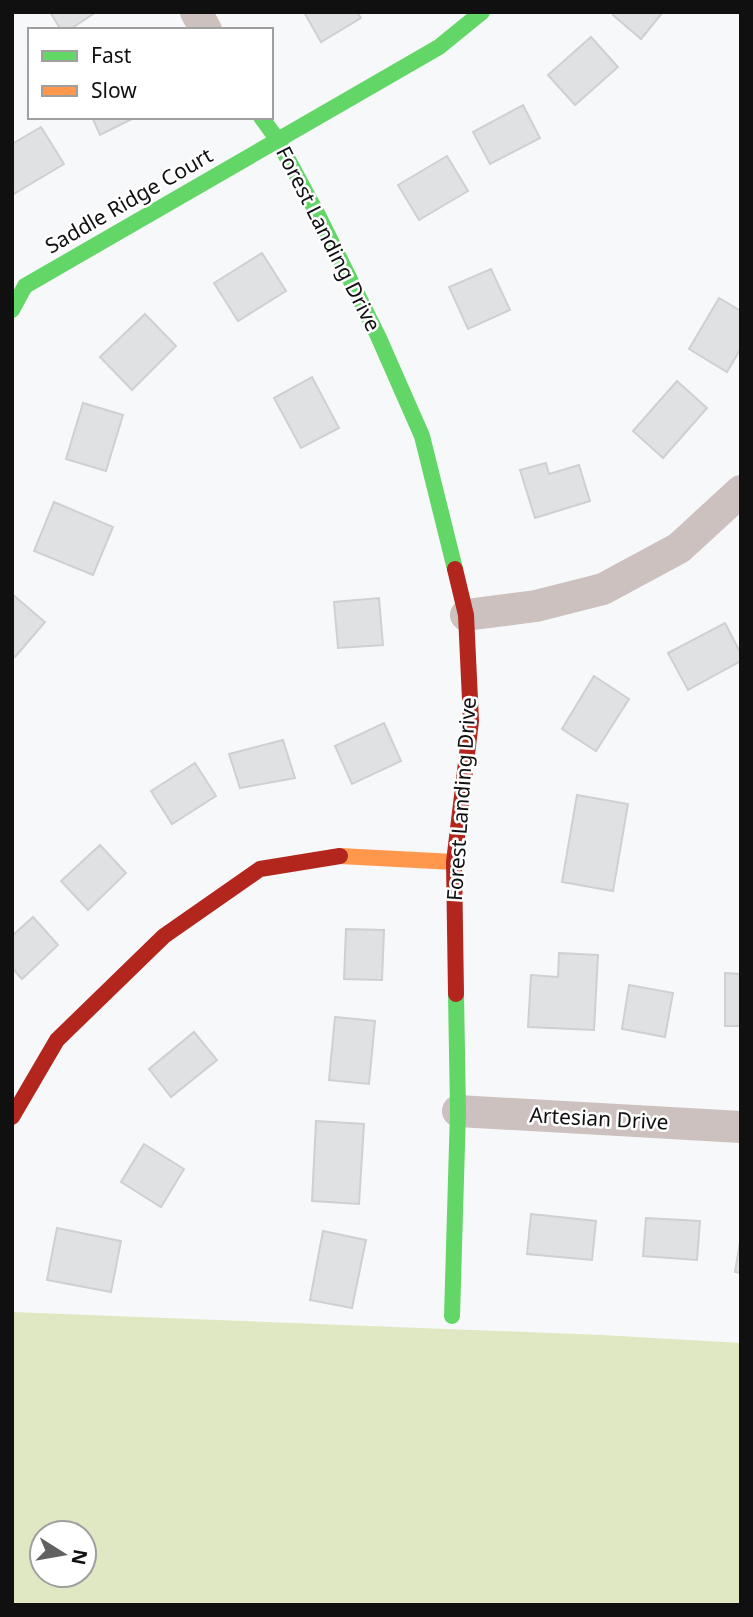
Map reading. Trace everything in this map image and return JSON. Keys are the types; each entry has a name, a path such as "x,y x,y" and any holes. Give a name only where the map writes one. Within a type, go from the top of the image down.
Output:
{"street":[{"path":"196,12 205,28"},
{"name":"Saddle Ridge Court","path":"12,310 25,286 439,47 482,12"},
{"name":"Forest Landing Drive","path":"262,119 277,139 324,227 422,436 466,615 471,722 454,862 458,1111 452,1316"},
{"path":"466,615 536,606 603,589 679,548 741,491"},
{"path":"12,1117 57,1040 164,936 260,869 346,856 454,862"},
{"name":"Artesian Drive","path":"458,1111 741,1127"}],"green space":[{"path":"12,1312 741,1343 741,1605 12,1605"}],"building":[{"path":"50,12 96,12 72,28 60,28"},
{"path":"304,12 357,12 361,18 321,42"},
{"path":"615,12 663,12 641,39 613,15"},
{"path":"591,37 618,67 575,105 548,75"},
{"path":"523,105 540,138 490,164 473,132"},
{"path":"93,119 132,119 100,135"},
{"path":"41,127 64,164 12,195 12,144"},
{"path":"447,156 468,191 419,220 398,185"},
{"path":"262,253 286,291 238,321 214,283"},
{"path":"491,269 510,310 468,329 449,287"},
{"path":"719,298 741,311 741,348 727,372 689,349"},
{"path":"145,314 176,346 132,390 100,357"},
{"path":"312,377 339,428 301,448 274,398"},
{"path":"677,381 707,408 663,458 633,431"},
{"path":"83,403 123,415 106,471 66,459"},
{"path":"546,463 549,474 579,465 590,501 535,518 520,470"},
{"path":"54,502 113,527 93,575 34,551"},
{"path":"12,594 45,622 15,657 12,654"},
{"path":"379,598 383,645 338,648 334,602"},
{"path":"725,623 741,654 741,661 688,690 668,653"},
{"path":"594,676 629,699 596,751 562,729"},
{"path":"384,723 401,761 352,784 335,746"},
{"path":"283,740 295,778 240,788 229,754"},
{"path":"195,763 216,796 172,824 151,791"},
{"path":"577,795 628,804 613,891 562,882"},
{"path":"100,845 126,873 88,910 61,881"},
{"path":"33,917 58,945 22,979 12,968 12,936"},
{"path":"346,929 384,930 382,980 344,979"},
{"path":"559,953 598,955 594,1030 528,1027 531,975 558,977"},
{"path":"725,973 741,974 741,1026 725,1026"},
{"path":"629,985 673,993 665,1037 622,1029"},
{"path":"335,1017 375,1021 369,1084 329,1080"},
{"path":"194,1032 217,1060 171,1097 149,1069"},
{"path":"316,1121 364,1124 359,1204 312,1201"},
{"path":"144,1144 184,1169 161,1207 121,1182"},
{"path":"531,1214 596,1221 592,1260 527,1254"},
{"path":"646,1218 700,1221 697,1260 643,1256"},
{"path":"57,1228 121,1241 111,1292 47,1280"},
{"path":"323,1231 366,1240 352,1308 310,1300"},
{"path":"741,1236 741,1273 735,1272"}],"traffic: fast":[{"path":"12,310 25,286 439,47 482,12"},
{"path":"262,119 277,139 318,215 378,336 422,436 455,569"},
{"path":"452,1316 458,1111 456,994"}],"traffic: slow":[{"path":"340,856 454,862"}],"traffic: jam":[{"path":"455,569 466,615 471,721 454,862 456,994"},
{"path":"12,1117 57,1040 164,936 260,869 340,856"}]}
